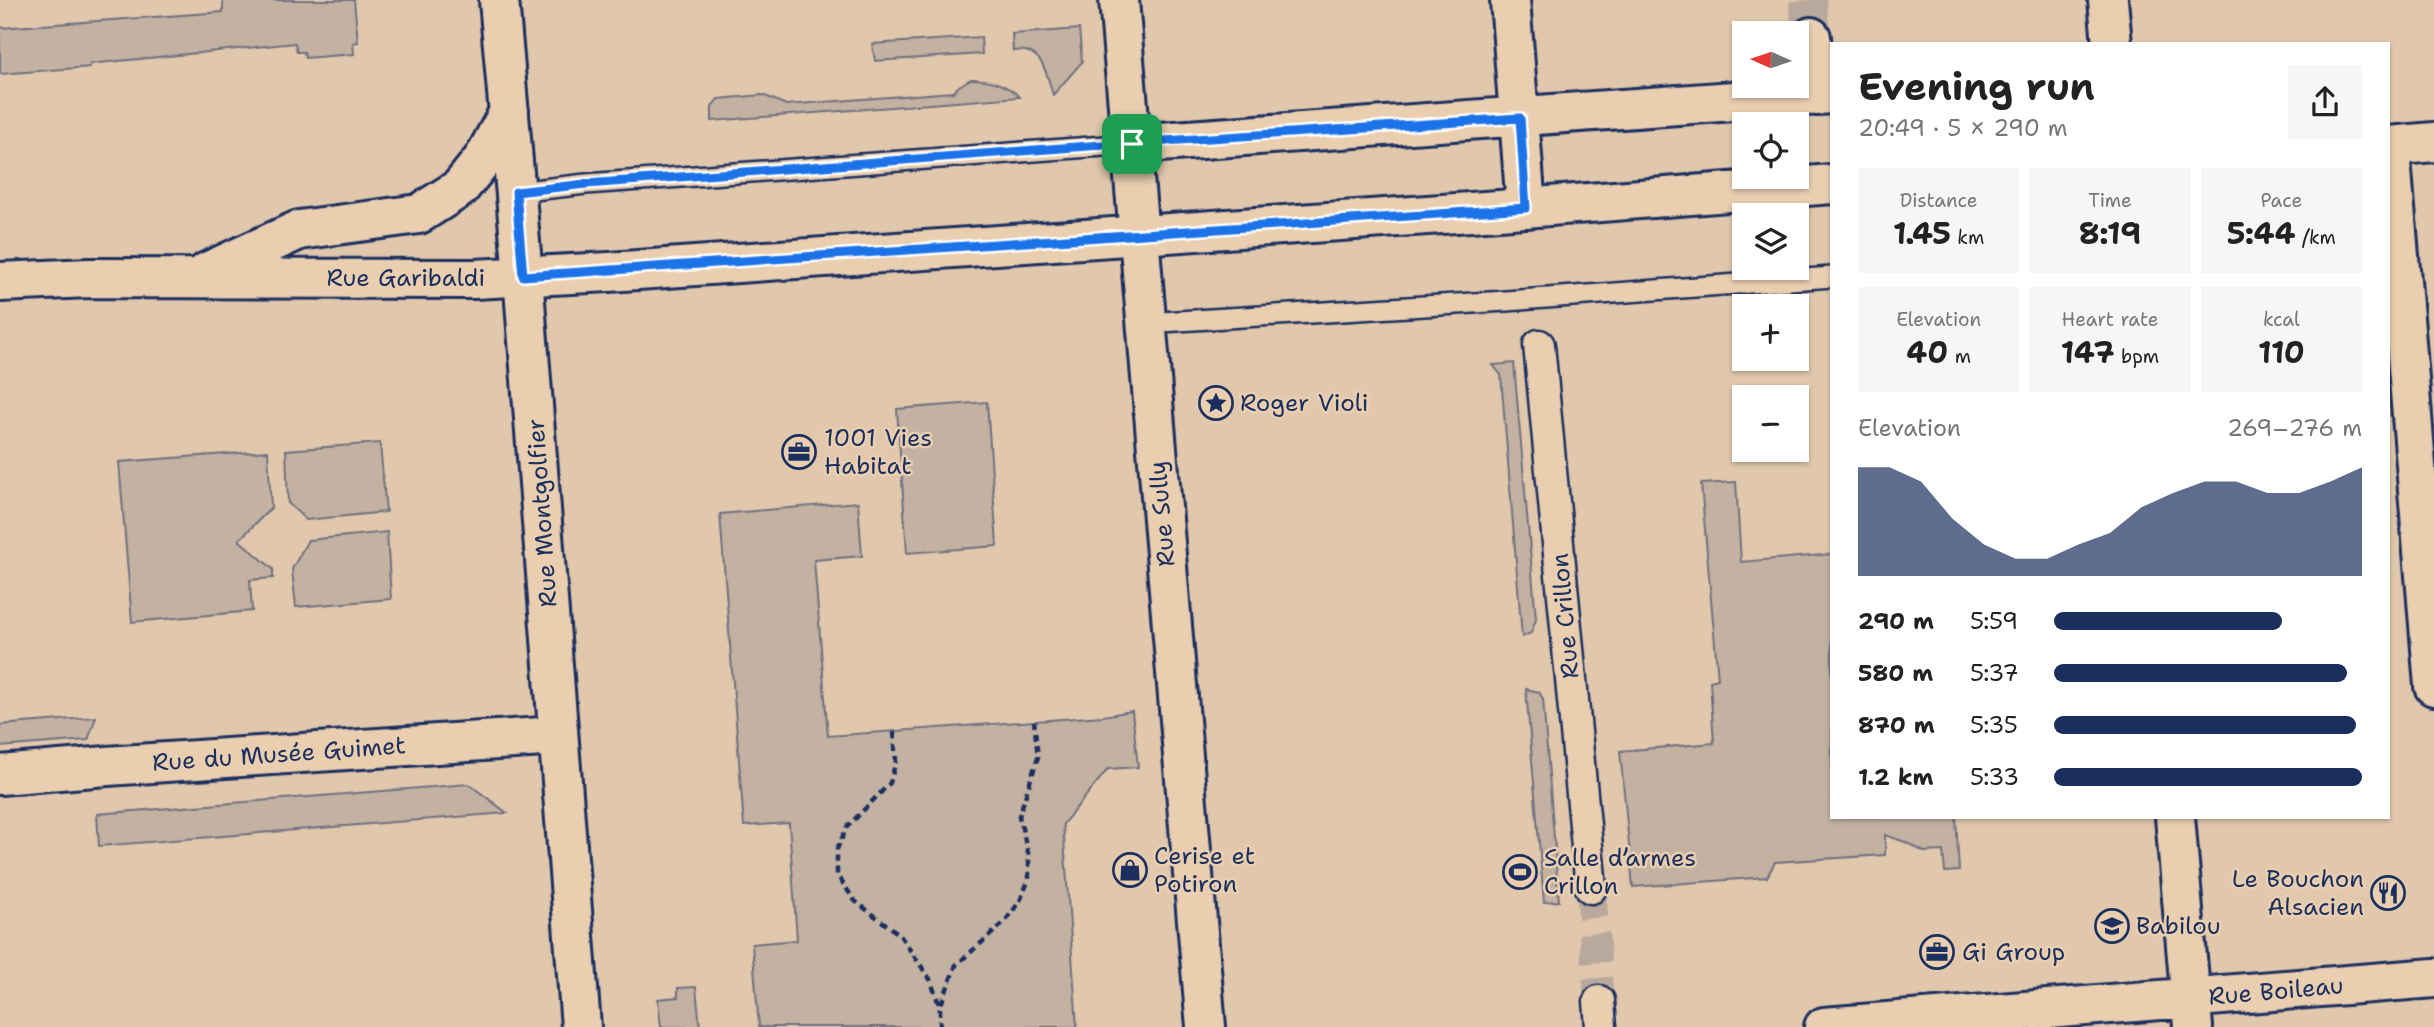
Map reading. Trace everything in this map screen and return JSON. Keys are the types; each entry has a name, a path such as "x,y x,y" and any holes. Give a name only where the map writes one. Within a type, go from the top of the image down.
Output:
{"street":[{"name":"Rue Montgolfier","path":"499,0 581,1027"},
{"name":"Rue Sully","path":"1119,0 1206,1027"},
{"path":"1510,0 1526,208"},
{"path":"2108,0 2112,42"},
{"path":"1132,144 1824,95 1811,37"},
{"name":"Rue Garibaldi","path":"195,278 299,230 419,214 460,188 484,158 509,111"},
{"path":"2434,142 2390,146 2434,686"},
{"name":"Rue Garibaldi","path":"0,282 89,278 474,279 1526,208 1830,184"},
{"name":"Rue Crillon","path":"1539,345 1591,888"},
{"name":"Rue du Musée Guimet","path":"0,775 558,736"},
{"path":"2175,819 2191,1013"},
{"name":"Rue Boileau","path":"1824,1027 2191,1013 2434,978"}],"lane":[{"path":"516,192 586,184 1132,144"},
{"path":"1145,323 1506,301 1830,277"}],"path":[{"path":"940,1007 956,965 1004,923 1020,901 1029,879 1029,857 1018,816 1038,757 1034,721"},
{"path":"894,732 896,761 890,783 847,827 837,849 837,875 855,901 899,934 930,979 940,1007 940,1027"}],"shaded area":[{"path":"223,0 354,0 358,42 353,43 354,54 305,58 304,52 297,52 295,43 90,64 90,67 0,74 0,28 223,12"},
{"path":"1079,29 1082,62 1053,95 1042,63 1031,53 1013,51 1012,34"},
{"path":"981,37 982,54 875,61 872,44"},
{"path":"971,79 998,83 1020,97 712,121 712,107 718,99 763,95 786,105 953,92"},
{"path":"1514,363 1536,619 1531,633 1522,637 1501,375 1493,365"},
{"path":"987,402 997,546 907,553 897,409"},
{"path":"380,443 386,512 306,520 288,503 286,450"},
{"path":"268,451 271,508 239,540 273,569 273,578 250,580 252,611 132,622 119,462"},
{"path":"1736,482 1741,562 1830,554 1830,819 1956,819 1959,871 1945,872 1943,851 1924,852 1885,835 1885,855 1775,862 1767,877 1633,887 1620,751 1714,743 1710,681 1718,679 1701,484"},
{"path":"858,502 862,556 814,560 828,736 1103,716 1132,711 1138,767 1108,769 1063,824 1077,1027 759,1027 752,944 797,940 789,823 744,826 720,514"},
{"path":"387,532 391,599 296,607 292,569 308,540"},
{"path":"1526,689 1539,692 1543,699 1559,901 1544,902"},
{"path":"96,717 88,740 0,747 0,725"},
{"path":"469,784 507,813 99,846 97,814"},
{"path":"696,987 700,1027 661,1027 658,999 678,997 678,988"}],"tunnel":[{"path":"1808,0 1811,37"},
{"path":"1591,888 1599,1001"}],"place":[{"name":"Roger Violi","path":"1216,403"},
{"name":"1001 Vies Habitat","path":"799,452"},
{"name":"Cerise et Potiron","path":"1130,870"},
{"name":"Salle d’armes Crillon","path":"1520,872"},
{"name":"Le Bouchon Alsacien","path":"2388,893"},
{"name":"Babilou","path":"2112,926"},
{"name":"Gi Group","path":"1937,952"}],"route":[{"path":"1520,118 1526,208 523,276 516,192 586,184 1132,144 1520,118"}]}
